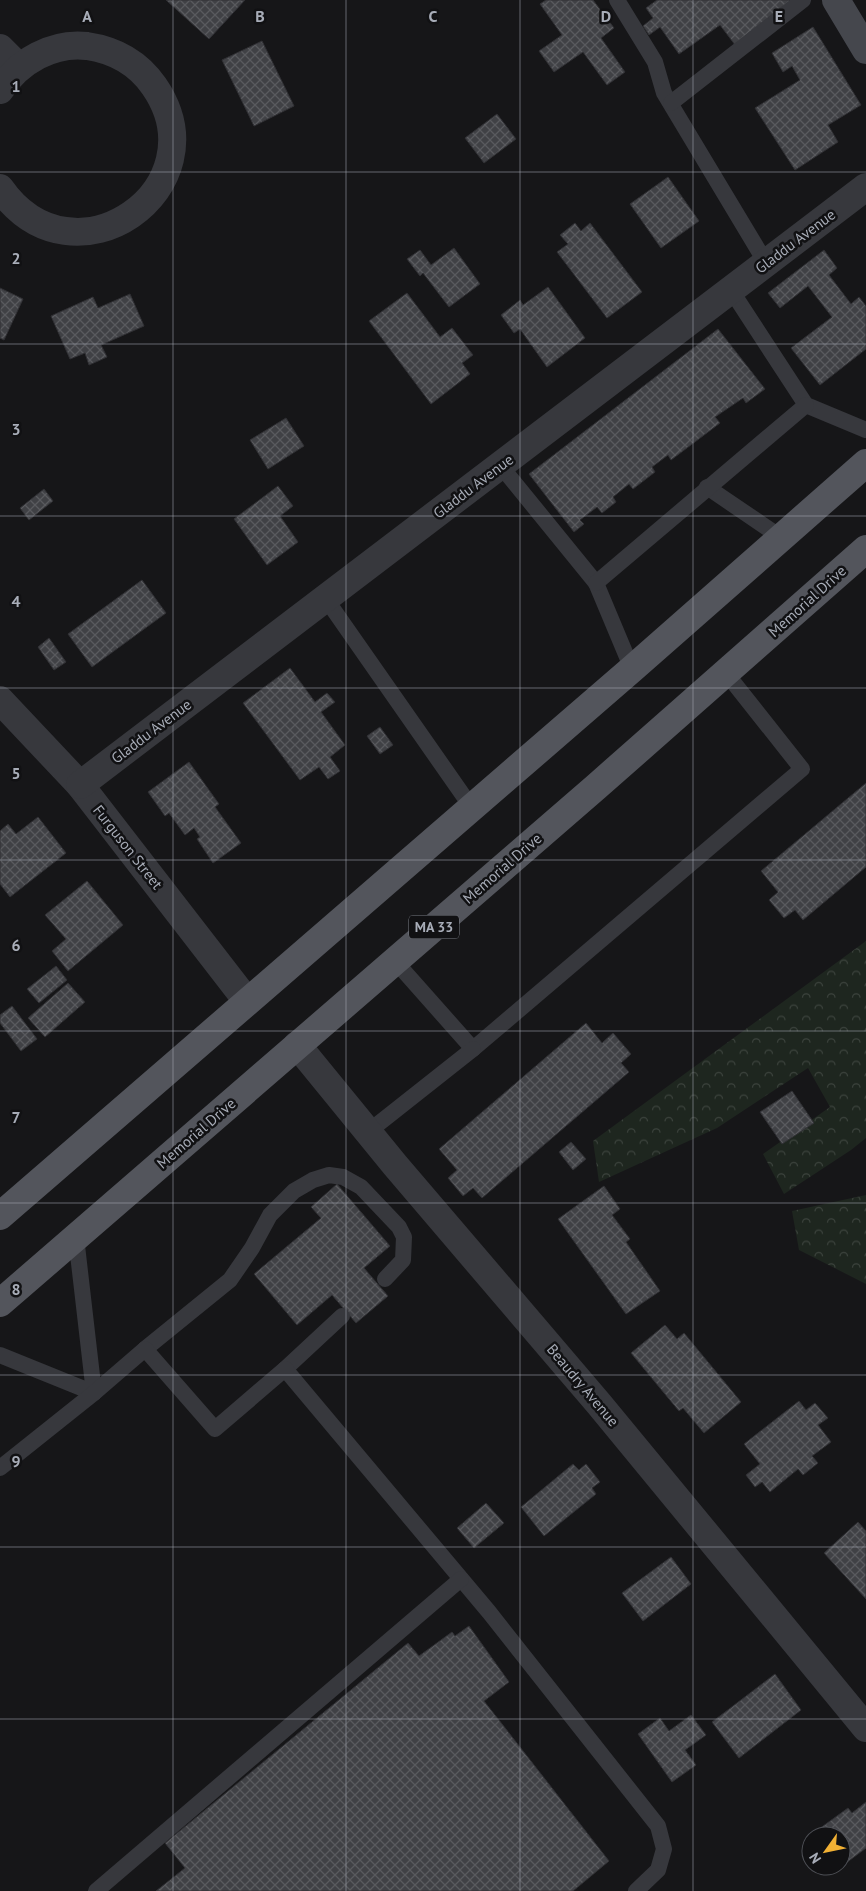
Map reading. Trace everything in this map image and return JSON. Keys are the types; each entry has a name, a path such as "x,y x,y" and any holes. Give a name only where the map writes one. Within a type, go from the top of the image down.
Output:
{"main road":[{"path":"1,1215 632,669 866,463"},
{"name":"Memorial Drive","path":"0,1303 726,673 866,549"}],"street":[{"path":"836,0 866,50"},
{"path":"0,90 6,80 19,67 34,57 51,50 68,46 86,46 104,50 122,56 137,66 150,79 160,94 167,111 171,129 171,147 164,174 151,198 138,210 107,228 88,232 70,232 53,228 36,221 20,211 0,188"},
{"path":"0,48 19,67"},
{"name":"Gladdu Avenue","path":"80,785 866,187"},
{"name":"Furguson Street","path":"0,700 80,785 247,1001"},
{"name":"Beaudry Avenue","path":"297,1045 368,1132 600,1404 866,1728"}],"lane":[{"path":"617,0 655,62 664,93 766,263"},
{"path":"671,103 803,0"},
{"path":"731,290 806,405 866,430"},
{"path":"596,583 806,405"},
{"path":"500,465 596,583 632,669"},
{"path":"707,487 782,538"},
{"path":"326,599 472,808"},
{"path":"368,1132 473,1049 802,769 726,673"},
{"path":"395,961 473,1049"},
{"path":"0,1468 230,1280 252,1248 270,1215 294,1191 313,1180 329,1175 343,1178 361,1187 399,1227 404,1237 403,1260 385,1279"},
{"path":"76,1237 94,1393"},
{"path":"145,1349 215,1430 342,1316"},
{"path":"0,1355 94,1393"},
{"path":"285,1369 495,1620 658,1826 664,1849 658,1870 636,1891"},
{"path":"96,1891 460,1580"}],"green space":[{"path":"866,941 866,1138 784,1194 763,1154 830,1107 808,1068 717,1128 599,1182 593,1141"},
{"path":"866,1195 866,1284 799,1250 792,1211"}],"building":[{"path":"166,0 245,0 209,39"},
{"path":"546,0 593,0 614,28 601,38 625,72 607,85 583,52 554,72 539,51 562,35 540,4"},
{"path":"657,0 789,0 793,5 742,54 720,25 679,54 660,27 649,35 643,26 653,18 646,8"},
{"path":"813,27 861,105 828,125 838,142 795,170 755,108 800,80 792,66 783,72 772,53"},
{"path":"262,41 294,106 254,126 222,60"},
{"path":"497,114 516,139 484,163 465,138"},
{"path":"668,177 699,221 661,248 630,204"},
{"path":"575,223 581,231 590,223 642,292 607,318 557,252 568,244 560,235"},
{"path":"454,248 480,284 449,307 423,273 420,276 407,259 420,250 431,265"},
{"path":"824,250 837,268 829,275 851,304 859,297 866,306 866,349 820,385 791,348 832,317 808,286 780,308 768,293"},
{"path":"548,287 585,338 547,367 520,329 514,333 501,315 520,300 523,305"},
{"path":"0,288 23,299 4,340 0,338"},
{"path":"407,293 440,337 452,328 473,355 462,363 470,374 431,404 369,321"},
{"path":"130,294 144,326 101,345 107,357 89,365 85,353 70,359 51,316 93,297 98,308"},
{"path":"718,329 765,389 746,403 743,398 715,417 720,423 671,460 668,455 652,467 655,472 633,489 629,484 613,497 616,502 602,513 597,507 580,520 584,524 574,532 529,474"},
{"path":"286,418 304,446 268,469 250,440"},
{"path":"278,486 293,506 280,516 298,542 267,565 234,519"},
{"path":"44,489 53,501 29,520 20,508"},
{"path":"142,580 166,613 92,667 68,634"},
{"path":"49,638 66,662 54,670 38,647"},
{"path":"290,668 315,702 327,693 335,702 321,712 345,745 330,757 340,771 328,779 319,767 300,780 243,703"},
{"path":"380,727 393,745 380,754 367,736"},
{"path":"189,762 219,804 215,807 241,843 213,863 197,839 200,837 194,828 185,835 169,813 165,816 148,792"},
{"path":"866,783 866,867 803,920 795,910 784,918 769,900 778,892 761,871"},
{"path":"38,817 66,853 10,897 0,884 0,831 8,824 16,834"},
{"path":"87,881 123,925 68,971 52,951 66,939 45,915"},
{"path":"56,966 67,980 39,1003 27,989"},
{"path":"68,983 85,1002 45,1037 28,1018"},
{"path":"12,1006 37,1039 21,1051 0,1023 0,1015"},
{"path":"586,1023 602,1043 613,1033 631,1054 621,1063 629,1072 482,1198 473,1188 463,1196 448,1178 457,1170 439,1149"},
{"path":"792,1091 814,1123 782,1144 760,1112"},
{"path":"571,1142 586,1159 573,1170 559,1152"},
{"path":"337,1184 390,1246 364,1268 388,1296 356,1323 332,1295 297,1325 254,1274 321,1218 311,1207"},
{"path":"604,1186 620,1209 612,1215 630,1239 626,1242 660,1291 626,1314 558,1219"},
{"path":"665,1325 677,1339 684,1333 741,1402 704,1433 683,1408 679,1411 631,1353"},
{"path":"799,1401 806,1410 815,1403 828,1418 818,1425 831,1442 812,1456 818,1463 803,1475 798,1469 770,1492 762,1482 755,1487 746,1475 760,1464 744,1444"},
{"path":"573,1464 579,1470 586,1464 600,1482 592,1488 596,1494 544,1536 521,1507"},
{"path":"486,1503 504,1523 474,1548 457,1528"},
{"path":"858,1522 866,1531 866,1599 824,1553"},
{"path":"671,1557 691,1584 643,1621 622,1593"},
{"path":"469,1626 509,1682 484,1701 609,1861 573,1891 156,1891 185,1868 165,1843 408,1643 419,1656 452,1632 455,1636"},
{"path":"775,1674 801,1710 739,1758 712,1722"},
{"path":"691,1715 706,1735 685,1750 696,1765 672,1782 638,1734 660,1718 669,1731"},
{"path":"866,1802 866,1848 851,1859 851,1826 823,1826 848,1808 852,1813"}]}
